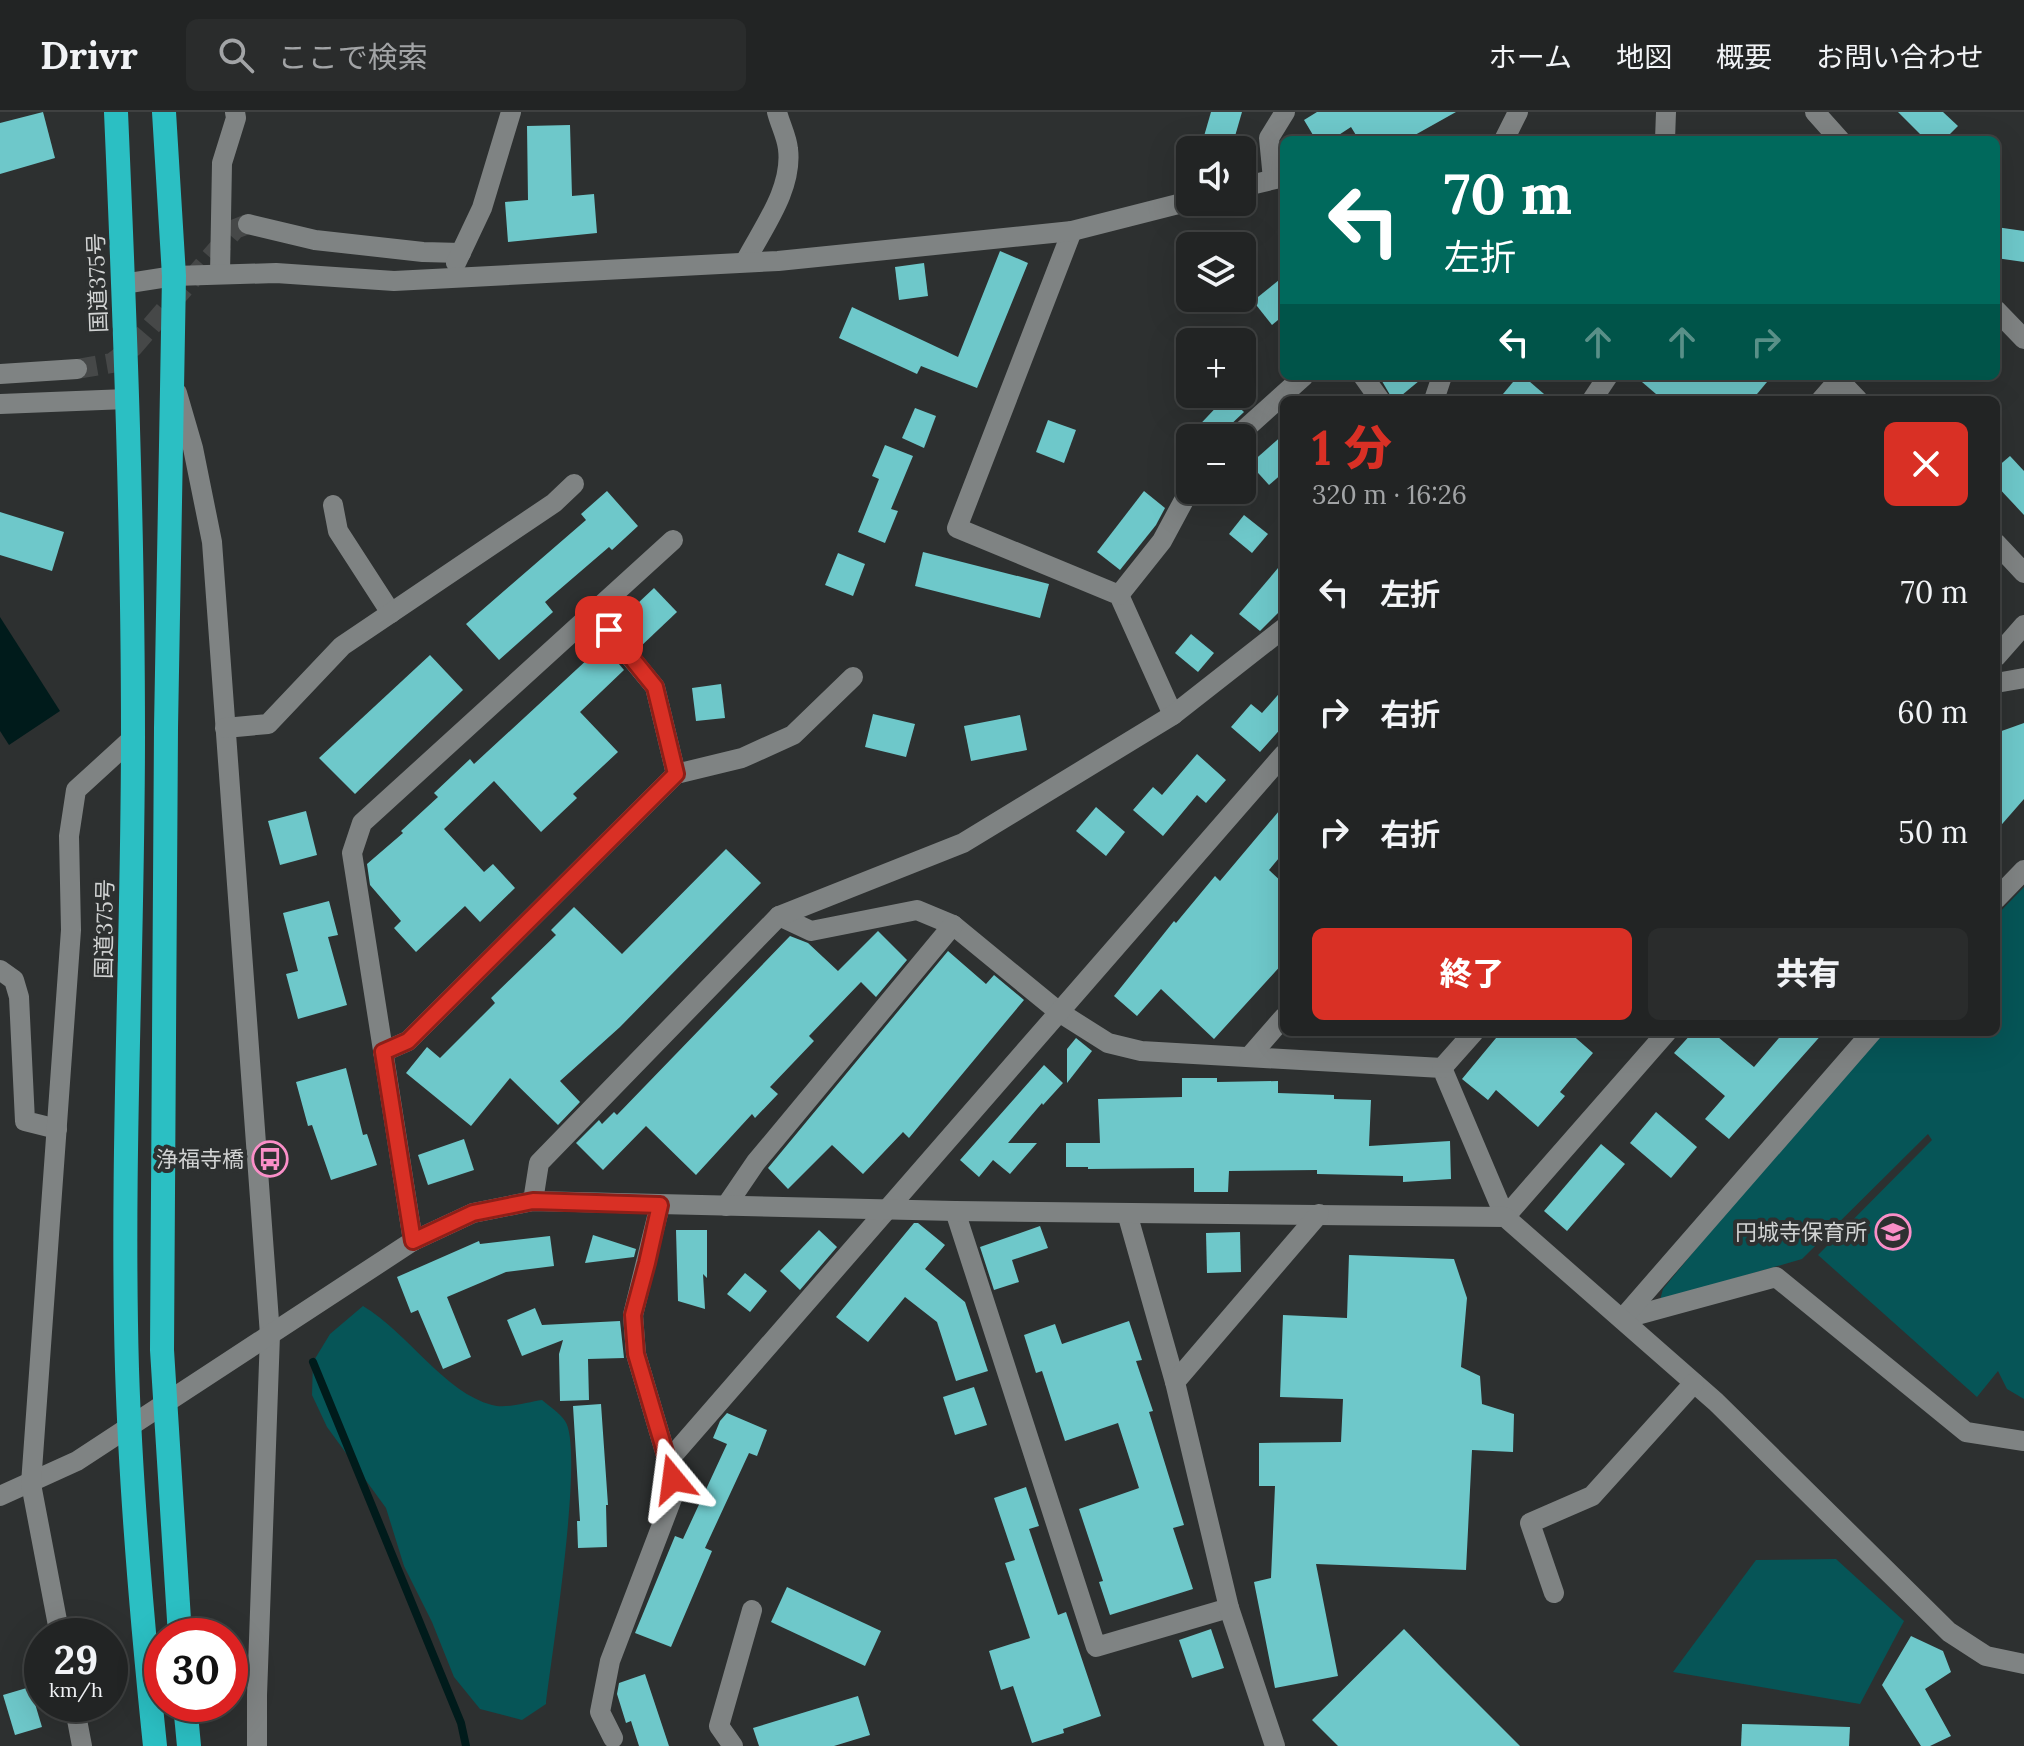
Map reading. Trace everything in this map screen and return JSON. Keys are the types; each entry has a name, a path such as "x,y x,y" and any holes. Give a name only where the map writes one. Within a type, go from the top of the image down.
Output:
{"highway":[{"name":"国道375号","path":"116,112 127,399 133,738 127,1062 127,1369 141,1598 155,1746"},
{"path":"164,112 174,276 166,728 162,1350 179,1618"},
{"path":"187,1722 189,1746"}],"street":[{"path":"220,274 222,163 236,118 235,112"},
{"path":"449,278 482,208 511,112"},
{"path":"745,262 777,201 787,173 788,148 777,112"},
{"path":"1256,184 1278,178 1269,138 1285,112"},
{"path":"1506,136 1518,112"},
{"path":"1665,136 1666,112"},
{"path":"1815,112 1836,136"},
{"path":"123,284 174,276 276,273 394,281 745,262 1072,231 1176,205"},
{"path":"248,224 315,240 394,250 461,253"},
{"path":"1072,231 957,528 1119,595 1173,715"},
{"path":"2000,314 2024,339"},
{"path":"0,374 77,369"},
{"path":"173,379 193,448 212,542 270,1335 257,1746"},
{"path":"1282,396 1300,380"},
{"path":"1824,396 1837,380"},
{"path":"1841,380 1855,396"},
{"path":"1251,424 1280,398"},
{"path":"0,404 127,399"},
{"path":"225,728 268,724 342,646 554,503 574,484"},
{"path":"1119,595 1162,541 1182,504"},
{"path":"333,505 338,531 391,613"},
{"path":"413,1241 352,853 362,823 673,540"},
{"path":"2000,547 2024,573"},
{"path":"593,612 655,687 676,774"},
{"path":"2000,652 2024,625"},
{"path":"533,1201 539,1163 779,916 963,843 1173,715 1280,631"},
{"path":"383,1052 408,1041 676,774 742,758 793,735 853,677"},
{"path":"2000,682 2024,678"},
{"path":"57,1618 31,1484 71,930 69,836 76,790 133,738"},
{"path":"668,1461 1280,759"},
{"path":"2000,895 2024,870"},
{"path":"779,916 811,931 917,910 953,925 1059,1012 1108,1043 1141,1051 1442,1068"},
{"path":"726,1206 756,1162 953,925"},
{"path":"0,970 14,980 19,997 25,1121 57,1129"},
{"path":"1249,1057 1280,1022"},
{"path":"1442,1068 1470,1036"},
{"path":"0,1496 77,1461 353,1278 413,1241 473,1213 533,1201 955,1211 1505,1217 1663,1036"},
{"path":"1622,1319 1869,1036"},
{"path":"1442,1068 1505,1217 1694,1383 1949,1632 1986,1656 2024,1664"},
{"path":"613,1738 600,1712 610,1661 673,1496 673,1479 636,1354 633,1315 660,1205"},
{"path":"955,1211 1096,1647 1229,1608"},
{"path":"1127,1213 1175,1382 1229,1608 1275,1746"},
{"path":"1175,1382 1319,1214"},
{"path":"1622,1319 1776,1277 1966,1432 2024,1441"},
{"path":"1554,1593 1530,1523 1592,1496 1694,1383"},
{"path":"733,1746 719,1726 752,1610"},
{"path":"77,1722 82,1746"}],"shaded area":[{"path":"0,617 60,711 9,745 0,731"},
{"path":"2024,887 2024,1399 2007,1389 1998,1371 1977,1397 1818,1255 1932,1140 1928,1134 1802,1259 1660,1300 1663,1289 1782,1144 1881,1036 2000,1036 2000,912"},
{"path":"363,1306 442,1375 475,1398 504,1406 542,1400 565,1421 570,1439 569,1511 546,1704 522,1720 480,1709 454,1677 432,1622 404,1566 386,1508 327,1427 312,1395 313,1362 330,1334"},
{"path":"1836,1559 1904,1621 1860,1704 1673,1672 1756,1560"}],"building":[{"path":"43,112 55,158 0,174 0,123"},
{"path":"1211,112 1242,112 1235,136 1204,136"},
{"path":"1317,112 1456,112 1413,136 1357,136 1351,127 1337,136 1314,136 1304,120"},
{"path":"1898,112 1943,112 1958,126 1948,136 1922,136"},
{"path":"570,125 572,196 594,194 597,233 508,242 505,202 528,200 527,126"},
{"path":"2000,228 2024,231 2024,262 2000,259"},
{"path":"1000,251 1028,263 977,388 921,366 917,374 839,338 852,307 958,357"},
{"path":"924,263 928,296 899,300 895,267"},
{"path":"1280,279 1280,318 1272,325 1256,305 1256,299"},
{"path":"1381,380 1420,380 1401,396 1391,396"},
{"path":"1515,380 1528,380 1546,396 1501,396"},
{"path":"1640,380 1769,380 1755,396 1658,396"},
{"path":"915,408 936,416 924,448 902,438"},
{"path":"1216,408 1240,408 1244,412 1231,424 1200,424"},
{"path":"1048,420 1076,430 1064,463 1036,452"},
{"path":"1280,438 1280,475 1269,485 1256,471 1256,459"},
{"path":"885,445 913,456 891,509 898,511 885,543 858,532 879,479 872,476"},
{"path":"2010,456 2024,471 2024,515 2000,489 2000,465"},
{"path":"607,491 638,526 545,602 553,612 499,660 466,624 586,520 581,514"},
{"path":"1144,491 1165,508 1156,525 1120,570 1097,552"},
{"path":"0,512 64,532 52,571 0,555"},
{"path":"1244,515 1268,534 1252,553 1229,534"},
{"path":"923,552 1049,584 1040,618 915,586"},
{"path":"838,553 865,564 853,596 825,585"},
{"path":"1280,566 1280,611 1260,631 1239,614"},
{"path":"654,588 677,612 639,648 619,621"},
{"path":"1191,634 1214,653 1198,672 1175,653"},
{"path":"603,645 624,670 580,712 618,752 573,794 577,798 541,832 494,781 444,829 484,872 493,864 515,888 480,922 465,906 416,952 394,928 401,921 370,885 367,864 403,833 401,831 438,797 434,793 470,759 474,764"},
{"path":"430,655 463,690 355,794 319,758"},
{"path":"721,684 725,718 696,721 692,688"},
{"path":"1280,693 1280,730 1260,752 1231,727 1251,704 1262,713"},
{"path":"873,714 915,724 906,757 865,747"},
{"path":"1020,715 1027,750 971,761 964,726"},
{"path":"2024,723 2024,799 2000,826 2000,732"},
{"path":"1197,754 1226,780 1206,803 1197,795 1163,836 1133,810 1153,787 1162,795"},
{"path":"1096,807 1125,832 1106,856 1076,831"},
{"path":"1280,810 1280,857 1269,870 1280,880 1280,966 1214,1039 1161,989 1137,1016 1114,996 1215,876 1220,881"},
{"path":"306,811 317,855 280,865 268,821"},
{"path":"726,849 761,883 620,1027 560,1081 580,1102 558,1125 510,1078 471,1126 406,1073 427,1047 440,1058 495,1003 491,998 556,935 551,930 574,907 622,954"},
{"path":"329,901 338,935 328,937 347,1005 298,1019 286,974 298,971 283,913"},
{"path":"878,931 907,960 876,997 861,982 809,1036 814,1041 770,1087 778,1094 755,1118 752,1114 696,1175 646,1126 603,1170 576,1143 599,1120 602,1124 614,1112 617,1115 790,936 808,943 838,971"},
{"path":"948,951 986,984 994,975 1024,1000 909,1138 903,1132 863,1174 832,1145 788,1189 768,1168"},
{"path":"1498,1036 1574,1036 1593,1053 1560,1092 1565,1096 1538,1127 1496,1090 1488,1100 1462,1079"},
{"path":"1689,1036 1717,1036 1754,1067 1781,1036 1820,1036 1729,1139 1705,1119 1725,1096 1674,1053"},
{"path":"1076,1038 1092,1051 1067,1083 1067,1049"},
{"path":"1044,1065 1063,1083 1008,1143 1037,1143 1010,1174 993,1160 979,1177 960,1160"},
{"path":"346,1068 363,1135 367,1134 377,1165 331,1180 312,1125 308,1126 296,1082"},
{"path":"1182,1078 1217,1078 1217,1082 1278,1081 1278,1093 1371,1100 1369,1146 1450,1141 1451,1179 1403,1182 1403,1176 1317,1174 1317,1170 1229,1171 1228,1192 1194,1192 1194,1168 1066,1167 1066,1143 1100,1143 1098,1099 1182,1097"},
{"path":"1656,1112 1697,1147 1671,1178 1630,1143"},
{"path":"464,1139 474,1170 428,1185 418,1155"},
{"path":"1601,1144 1625,1164 1567,1231 1544,1211"},
{"path":"914,1223 945,1245 925,1269 965,1302 988,1371 956,1381 937,1322 905,1297 868,1342 836,1317"},
{"path":"1040,1226 1048,1248 1012,1260 1019,1282 994,1290 980,1247"},
{"path":"676,1230 707,1230 707,1278 703,1274 705,1309 678,1301"},
{"path":"819,1230 837,1247 800,1290 780,1271"},
{"path":"1240,1232 1241,1272 1207,1273 1206,1233"},
{"path":"593,1235 636,1249 634,1257 585,1263"},
{"path":"550,1236 554,1266 506,1272 447,1297 471,1357 443,1369 418,1310 411,1313 397,1277 479,1241 480,1244"},
{"path":"1349,1255 1454,1259 1467,1298 1461,1367 1480,1376 1482,1404 1514,1414 1513,1452 1472,1450 1466,1570 1316,1564 1338,1676 1275,1688 1254,1582 1271,1578 1275,1486 1259,1486 1259,1443 1341,1442 1343,1399 1280,1397 1283,1315 1347,1318"},
{"path":"745,1273 767,1291 750,1312 727,1294"},
{"path":"535,1308 542,1325 620,1321 624,1358 588,1359 589,1400 560,1401 559,1354 563,1340 522,1356 507,1320"},
{"path":"1129,1321 1142,1360 1136,1361 1153,1411 1149,1412 1184,1525 1173,1528 1193,1589 1110,1615 1099,1582 1103,1581 1079,1509 1139,1488 1118,1423 1065,1441 1042,1371 1036,1373 1024,1335 1055,1324 1062,1344"},
{"path":"974,1387 987,1425 955,1435 943,1397"},
{"path":"601,1404 608,1505 607,1547 578,1548 577,1521 580,1521 573,1406"},
{"path":"727,1413 767,1430 757,1456 749,1453 705,1548 712,1551 671,1647 635,1633 675,1536 683,1539 727,1444 713,1438"},
{"path":"1026,1487 1039,1526 1029,1529 1058,1615 1066,1612 1101,1716 1032,1743 1013,1686 1001,1690 989,1651 1030,1638 1005,1563 1015,1560 994,1498"},
{"path":"787,1587 881,1631 865,1666 771,1622"},
{"path":"1211,1629 1224,1668 1192,1678 1179,1640"},
{"path":"1404,1629 1520,1746 1338,1746 1312,1720"},
{"path":"1911,1636 1943,1651 1951,1672 1925,1689 1951,1736 1930,1746 1921,1746 1882,1685"},
{"path":"645,1674 669,1746 639,1746 631,1721 626,1723 617,1694 619,1683"},
{"path":"24,1689 24,1722 40,1722 42,1727 15,1735 3,1695"},
{"path":"858,1696 870,1735 834,1746 759,1746 753,1728"},
{"path":"1742,1724 1850,1727 1849,1746 1741,1746"}],"waterway":[{"path":"313,1362 461,1723 466,1746"}],"tunnel":[{"path":"77,369 112,363 133,347 235,229 248,224"}],"place":[{"name":"浄福寺橋","path":"270,1159"},
{"name":"円城寺保育所","path":"1893,1232"}],"route":[{"path":"609,630 655,687 676,774 408,1041 383,1052 413,1241 473,1213 533,1201 660,1205 633,1315 636,1354 673,1479"}]}
